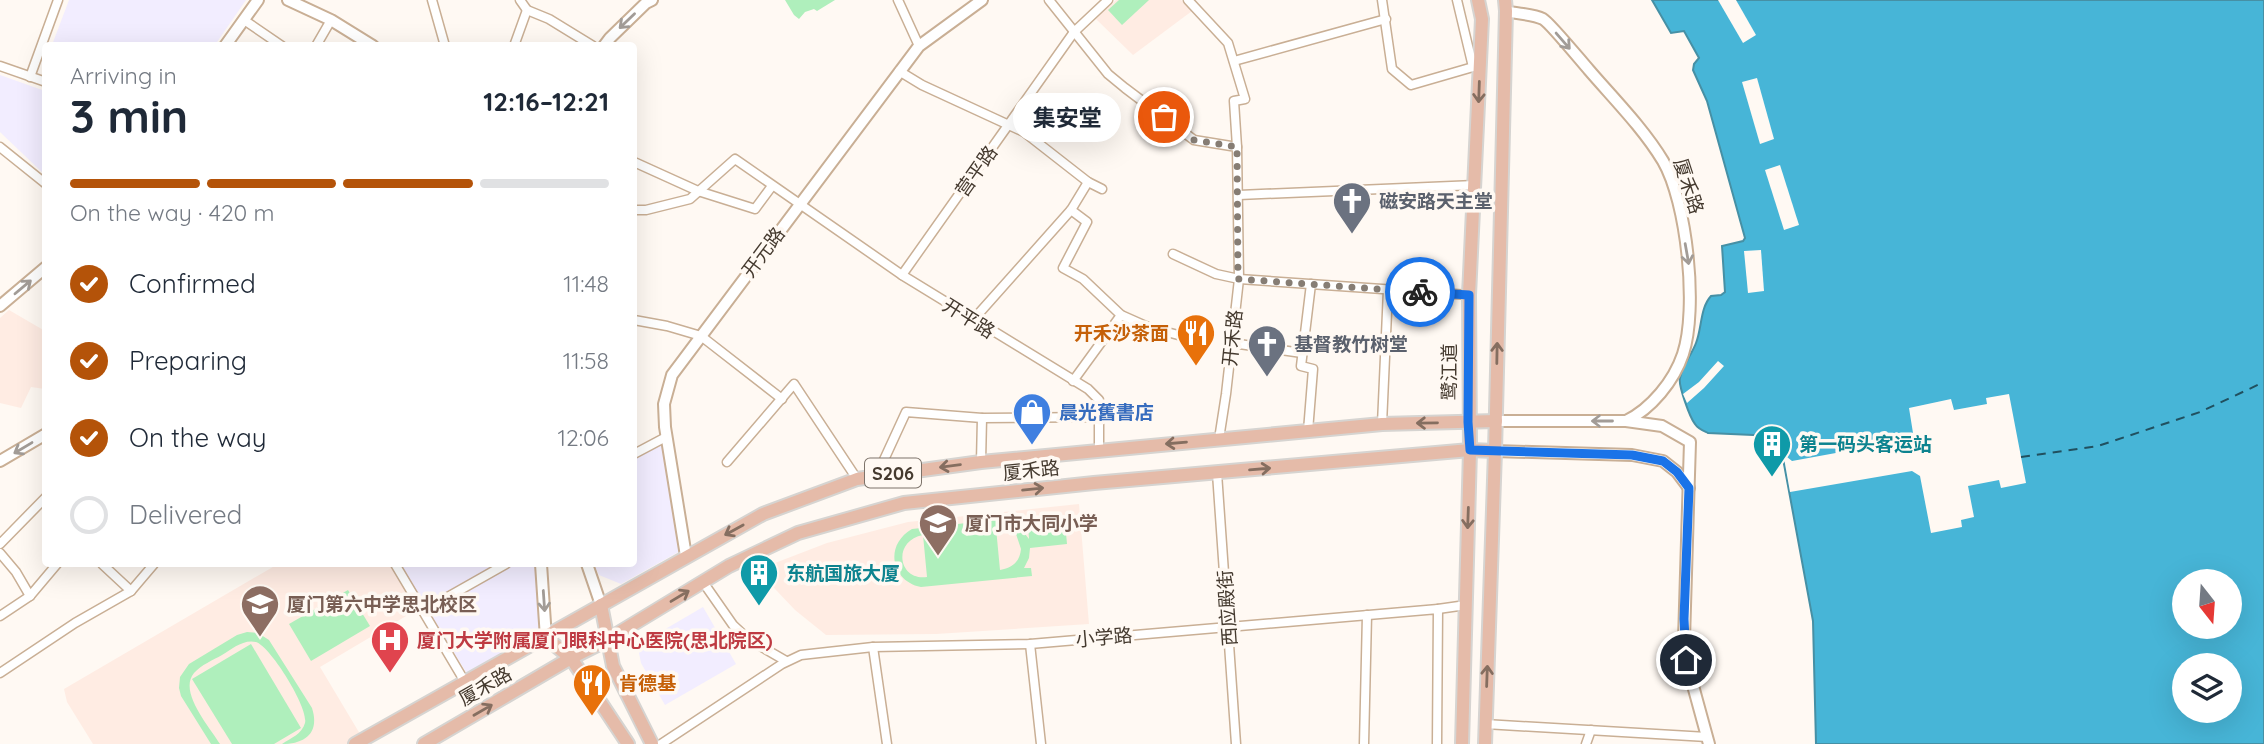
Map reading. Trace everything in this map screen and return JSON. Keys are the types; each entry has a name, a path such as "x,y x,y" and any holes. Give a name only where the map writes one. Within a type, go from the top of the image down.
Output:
{"main road":[{"name":"鹭江道","path":"1462,744 1470,450 1469,295 1475,185 1476,66 1482,19 1478,0"},
{"path":"1485,744 1496,421 1505,6"},
{"name":"厦禾路","path":"355,744 763,514 857,479 981,462 1382,424 1496,421"},
{"name":"厦禾路","path":"424,744 571,658 607,640 729,566 797,533 904,503 1094,483 1495,450"},
{"path":"601,605 613,666 652,744"},
{"path":"546,638 571,658 628,744"}],"street":[{"path":"43,42 58,0"},
{"path":"228,42 258,0"},
{"path":"288,0 331,20 367,42"},
{"path":"305,0 359,29 377,42"},
{"path":"432,0 444,42"},
{"path":"520,0 527,10 549,19 586,42"},
{"path":"608,42 652,0"},
{"path":"898,0 919,46"},
{"name":"开元路","path":"687,556 666,437 664,404 672,375 919,46 982,0"},
{"path":"1049,0 1108,74 1194,140 1237,147"},
{"name":"营平路","path":"902,275 1074,32 1108,0"},
{"path":"1188,0 1228,43 1234,61 1385,19"},
{"path":"1382,0 1391,69 1411,85 1476,66 1457,0"},
{"name":"厦禾路","path":"1505,6 1544,19 1644,135 1664,163 1675,192 1690,265 1690,306 1685,347 1678,365 1650,405 1626,421"},
{"path":"515,42 527,10"},
{"path":"243,20 276,42"},
{"path":"318,42 331,20"},
{"path":"30,76 42,43"},
{"name":"开禾路","path":"1219,439 1238,279 1239,195 1234,101 1245,99 1234,61"},
{"path":"0,66 42,80"},
{"path":"899,71 922,85 1024,132 1102,190"},
{"path":"0,146 42,181"},
{"name":"开平路","path":"698,191 735,159 902,275 1088,389 1099,400 1099,451"},
{"path":"637,163 698,191 755,209 772,186"},
{"path":"973,320 1071,210 1088,182"},
{"path":"1239,195 1475,185"},
{"path":"637,210 690,199 698,191"},
{"path":"1071,210 1087,222 1063,268 1083,279 1121,314 1148,327 1197,340"},
{"path":"1173,254 1216,274 1238,279 1469,295"},
{"path":"0,306 42,270"},
{"path":"1308,431 1313,369 1301,366 1311,284"},
{"path":"1382,424 1388,289"},
{"path":"1073,381 1121,314"},
{"path":"637,321 701,336 782,399"},
{"path":"1232,344 1302,353"},
{"path":"727,462 793,384 857,479"},
{"path":"877,475 906,412 982,418 1098,417"},
{"path":"981,462 982,418"},
{"name":"厦禾路","path":"1496,421 1626,421 1662,426 1690,442 1689,488"},
{"path":"0,461 42,436"},
{"path":"637,452 666,437"},
{"name":"厦禾路","path":"1495,450 1632,455 1663,461 1677,472 1689,488"},
{"name":"西应殿街","path":"1217,473 1236,744"},
{"path":"1485,724 1708,741 1686,660 1684,639 1689,488"},
{"path":"0,544 42,501"},
{"path":"0,554 16,572 30,596"},
{"path":"0,616 30,596 54,567"},
{"path":"105,567 131,591"},
{"path":"0,673 75,623 131,591 151,567"},
{"path":"397,567 465,682"},
{"path":"423,611 501,567"},
{"path":"541,567 546,638"},
{"path":"588,567 601,605"},
{"path":"703,582 733,625 748,639 786,662"},
{"name":"小学路","path":"661,744 786,662 801,655 873,647 1030,644 1466,605"},
{"path":"1437,744 1438,609"},
{"path":"1364,744 1367,615"},
{"path":"1030,644 1041,744"},
{"path":"873,647 887,744"},
{"path":"1586,744 1591,730"}],"shaded area":[{"path":"69,0 246,0 217,42 53,42"},
{"path":"1116,0 1181,0 1192,11 1133,55 1096,19"},
{"path":"0,75 42,90 42,172 0,132"},
{"path":"9,310 42,329 42,389 31,387 21,408 0,403 0,318"},
{"path":"664,444 682,550 621,584 599,575 595,567 637,567 637,455"},
{"name":"厦门市大同小学","path":"1079,504 1089,624 936,634 826,635 795,610 757,570 827,543 908,522"},
{"name":"厦门第六中学思北校区","path":"273,567 393,567 418,609 320,667 363,739 354,744 93,744 67,702 64,689"},
{"path":"402,567 536,567 540,634 469,677"},
{"path":"703,607 736,664 665,705 641,663 641,645"}],"green space":[{"path":"785,0 835,0 817,11 814,9 805,12 799,19"},
{"path":"1119,0 1149,0 1122,25 1108,10"},
{"path":"1003,519 1018,525 1029,539 1028,525 1065,522 1067,544 1030,548 1024,568 1031,568 1032,576 921,587 903,578 895,562 897,544 912,529","holes":["1002,527 1016,534 1021,549 1015,563 1000,570 996,528","923,535 927,577 917,577 905,567 903,552 913,539"]},
{"path":"348,590 370,626 311,661 289,624"},
{"path":"258,633 269,640 312,708 312,730 298,742 282,744 296,735 305,723 301,705 279,665 256,642 242,643 207,663 194,673 190,681 190,690 197,709 220,744 211,744 181,696 180,677 189,664 237,635"},
{"path":"251,644 301,728 274,744 232,744 192,679"}],"water":[{"path":"1652,0 2264,0 2264,744 1816,744 1813,621 1779,437 1703,431 1693,421 1680,382 1681,374 1696,343 1707,301 1711,296 1725,292 1722,246 1743,241 1745,238 1707,101 1693,70 1699,58 1684,31 1671,33"}],"pier":[{"path":"1718,0 1736,0 1756,35 1743,43"},
{"path":"1757,78 1774,139 1760,144 1742,82"},
{"path":"1780,165 1799,225 1784,230 1765,170"},
{"path":"1761,250 1764,291 1748,293 1744,251"},
{"path":"1718,361 1724,366 1687,403 1683,394 1699,382"},
{"path":"2009,394 2026,483 2001,488 1999,480 1968,486 1974,517 1961,520 1962,527 1931,533 1920,476 1912,471 1790,492 1784,458 1792,461 1907,440 1913,433 1909,408 1951,399 1954,410 1987,404 1986,398"}],"ferry route":[{"path":"2021,457 2098,446 2200,412 2264,382"}],"way so far":[{"path":"1164,117 1194,140 1237,147 1238,279 1420,292"}],"place":[{"name":"集安堂","path":"1164,117"},
{"name":"磁安路天主堂","path":"1352,235"},
{"name":"开禾沙茶面","path":"1196,367"},
{"name":"基督教竹树堂","path":"1267,378"},
{"name":"晨光舊書店","path":"1032,446"},
{"name":"第一码头客运站","path":"1772,478"},
{"name":"厦门市大同小学","path":"938,557"},
{"name":"东航国旅大厦","path":"759,607"},
{"name":"厦门第六中学思北校区","path":"260,638"},
{"name":"厦门大学附属厦门眼科中心医院(思北院区)","path":"390,674"},
{"name":"肯德基","path":"592,717"}],"route":[{"path":"1420,292 1469,295 1470,450 1632,455 1663,461 1677,472 1689,488 1684,619 1686,660"}]}
